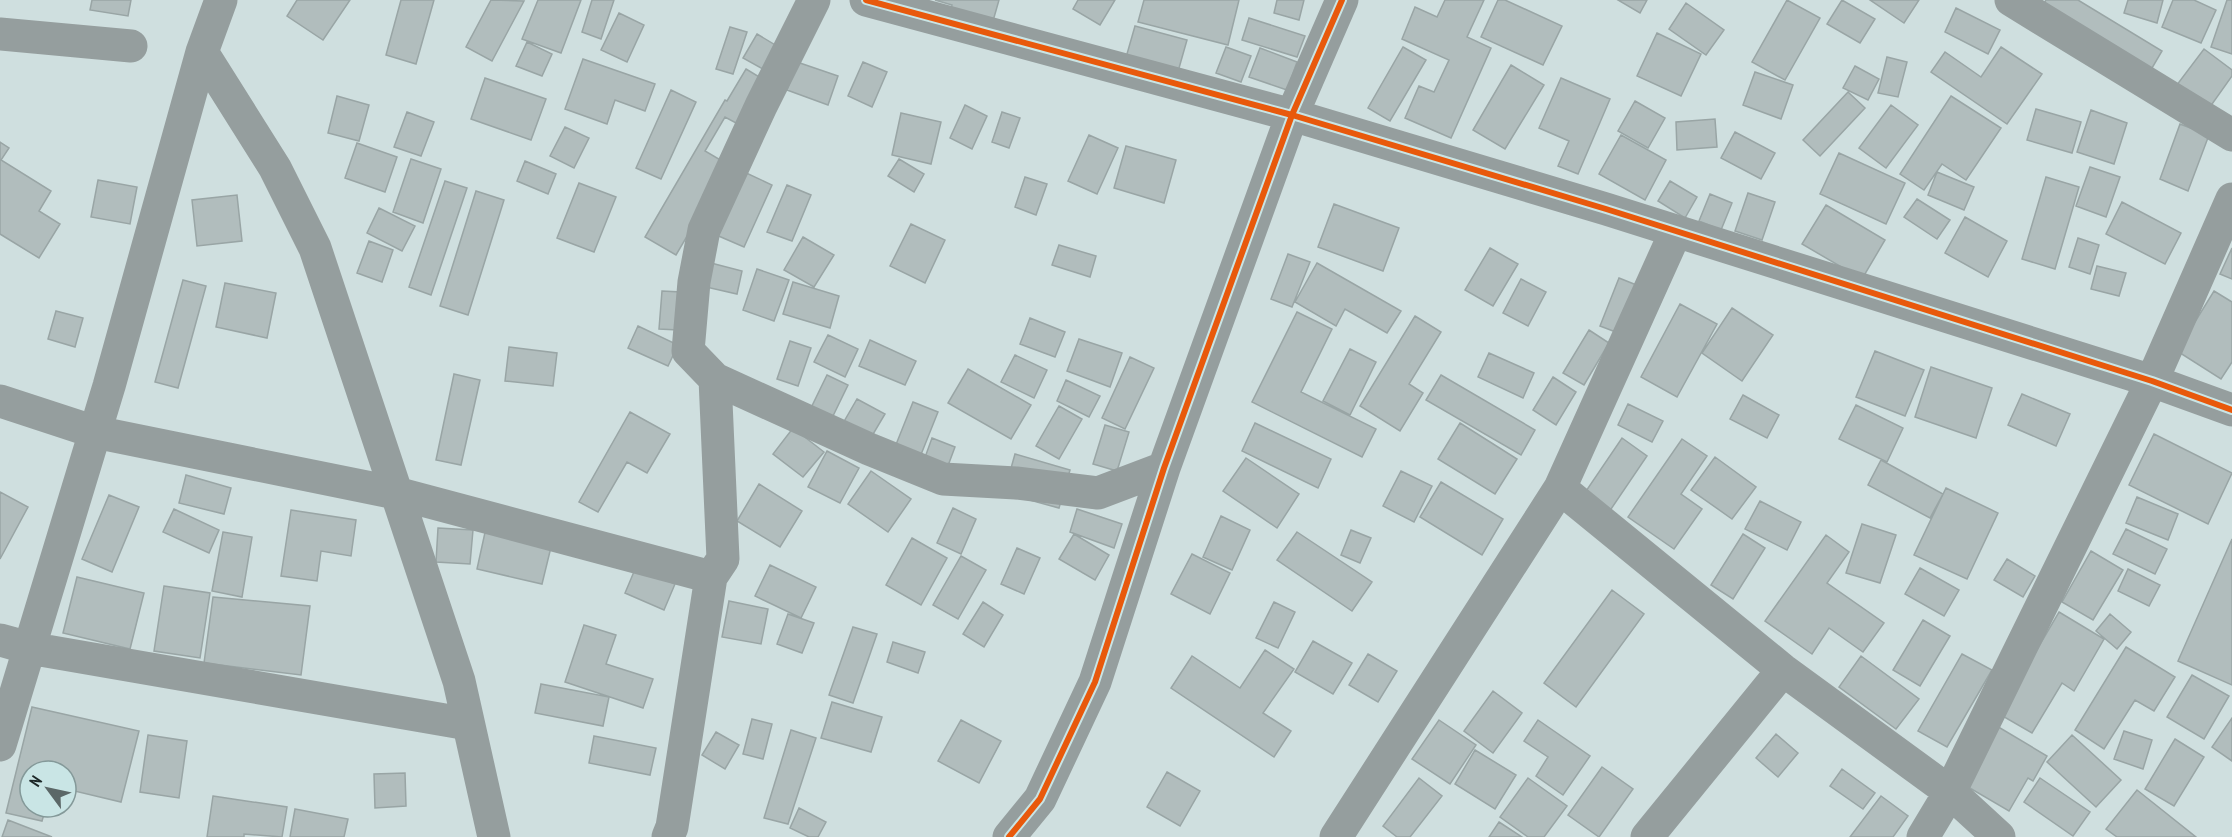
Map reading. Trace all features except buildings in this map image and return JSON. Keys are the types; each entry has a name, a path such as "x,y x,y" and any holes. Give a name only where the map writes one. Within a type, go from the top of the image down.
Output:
{"street":[{"path":"0,745 15,644 95,432 202,52 220,0"},
{"path":"814,0 761,106 704,230 694,282 688,351 715,379 869,449 943,479 1016,483 1098,493 1164,468"},
{"path":"866,0 1292,115 1676,231 2152,381 2232,410"},
{"path":"1009,837 1040,799 1095,682 1164,468 1292,115 1342,0"},
{"path":"2011,0 2232,135"},
{"path":"0,34 131,46"},
{"path":"202,52 275,168 315,248 459,681 494,837"},
{"path":"1923,837 1950,792 2152,381 2232,199"},
{"path":"1336,837 1560,488 1676,231"},
{"path":"668,837 672,828 711,577 723,559 715,379"},
{"path":"0,401 95,432 396,493 711,577"},
{"path":"1560,488 1783,670 1950,792 1999,837"},
{"path":"15,644 468,724"},
{"path":"1647,837 1783,670"}],"cycle path":[{"path":"866,0 1292,115 1606,209 2152,381 2232,410"},
{"path":"1009,837 1040,799 1095,682 1164,468 1292,115 1342,0"}]}
